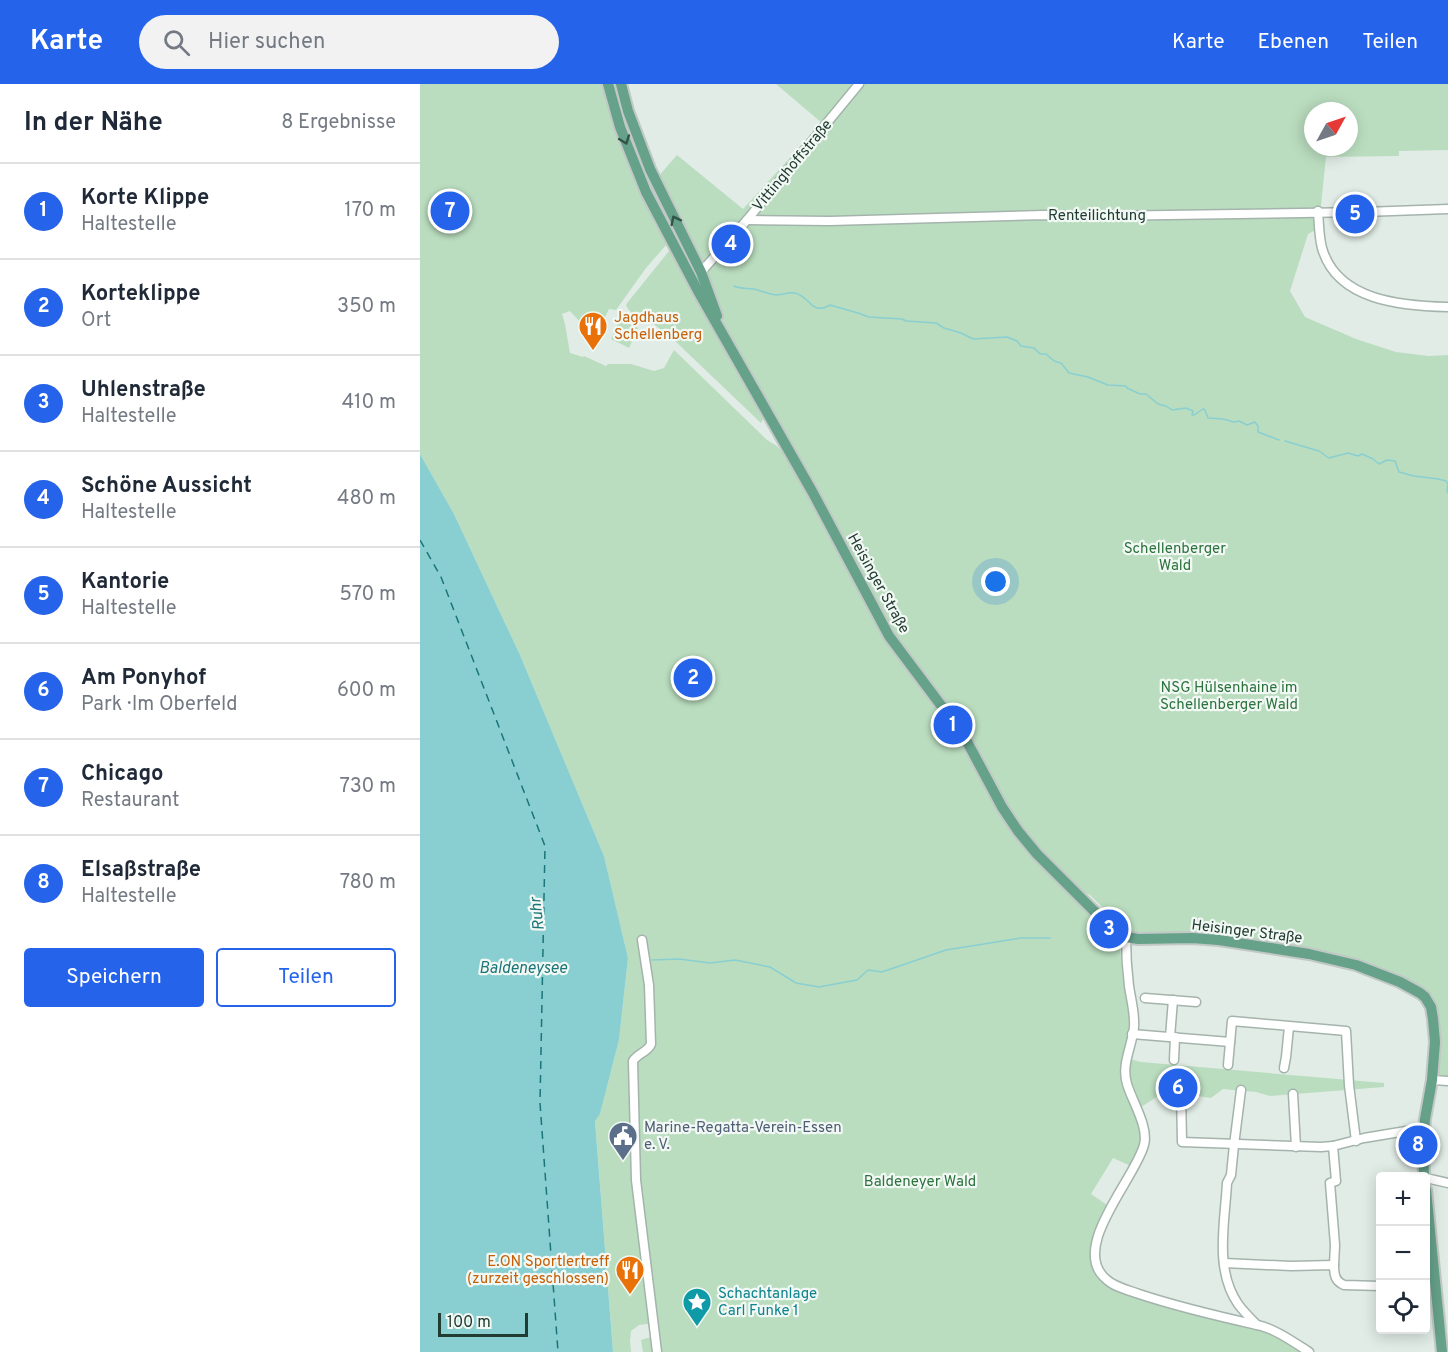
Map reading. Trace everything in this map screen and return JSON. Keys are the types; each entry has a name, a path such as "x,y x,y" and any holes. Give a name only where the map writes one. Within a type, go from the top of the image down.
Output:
{"main road":[{"name":"Heisinger Straße","path":"608,84 620,127 642,182 691,278 807,483 889,636 964,736 1014,826 1037,854 1094,911 1126,937 1219,940 1287,950 1356,965 1415,989 1428,1002 1432,1013 1435,1042 1432,1080 1424,1128 1425,1172"},
{"name":"Heisinger Straße","path":"621,84 631,120 650,170 701,272 728,345"},
{"path":"691,278 701,272"},
{"path":"1429,1226 1443,1352"}],"street":[{"name":"Vittinghoffstraße","path":"701,272 859,84"},
{"name":"Renteilichtung","path":"747,220 830,221 1044,215 1099,216 1448,209"},
{"path":"1318,211 1320,242 1323,251 1334,271 1345,282 1366,295 1388,302 1448,307"},
{"path":"1126,937 1127,966 1134,1018 1125,1061 1125,1075 1145,1135 1141,1154 1096,1239 1094,1254 1096,1265 1108,1281 1128,1290 1192,1310 1257,1324 1309,1352"},
{"path":"642,940 649,985 652,1040 651,1047 633,1061 634,1131 636,1180 657,1352"},
{"path":"1145,998 1196,1002"},
{"path":"1173,1000 1174,1060"},
{"path":"1228,1065 1232,1021 1346,1031 1349,1085 1356,1141"},
{"path":"1284,1068 1289,1027"},
{"path":"1132,1034 1230,1042"},
{"path":"1432,1080 1448,1081"},
{"path":"1241,1090 1231,1175 1227,1183 1224,1263 1233,1295 1257,1324"},
{"path":"1181,1093 1182,1142 1296,1147 1333,1146 1364,1138 1424,1128"},
{"path":"1293,1094 1296,1147"},
{"path":"1333,1146 1336,1181 1330,1183 1335,1245 1334,1273 1336,1279 1344,1285 1376,1286"},
{"path":"1430,1178 1448,1183"},
{"path":"1224,1263 1334,1265"}],"green space":[{"name":"Baldeneyer Wald","path":"420,84 605,84 668,241 616,310 609,309 598,332 581,323 570,311 562,314 570,353 584,356 606,366 608,364 631,364 654,371 664,368 674,350 767,440 777,446 785,455 813,508 819,514 835,543 963,740 999,809 1098,924 1118,939 1124,986 1131,1016 1130,1033 1123,1058 1143,1139 1131,1166 1113,1158 1091,1194 1110,1207 1094,1247 1107,1282 1257,1326 1307,1352 643,1352 641,1340 651,1337 648,1324 639,1325 631,1331 631,1352 613,1352 595,1120 600,1114 619,1040 628,958 604,856 520,655 454,514 420,454"},
{"path":"610,84 618,84 693,266 691,270 637,165"},
{"name":"Schellenberger Wald","path":"776,84 1448,84 1448,150 1399,151 1399,156 1326,157 1321,205 1314,231 1308,234 1290,291 1305,317 1356,339 1396,352 1429,356 1448,355 1448,1080 1433,1079 1430,1003 1360,965 1132,933 1121,926 1090,895 1077,890 1020,831 890,631 730,339 707,278 708,273 657,178 677,155 743,209 822,123"},
{"path":"669,251 672,251 763,419 761,423 674,340 643,316 632,313 628,309 626,305 628,302"},
{"path":"620,319 638,328 629,348 611,339"},
{"path":"1130,1059 1141,1062 1384,1083 1384,1087 1270,1096 1256,1092 1223,1089 1211,1098 1166,1091 1141,1107 1130,1078"}],"water":[{"name":"Baldeneysee","path":"420,454 454,514 520,655 604,856 628,958 619,1040 600,1114 595,1121 613,1352 420,1352"}],"waterway":[{"path":"734,286 776,295 795,293 819,308 830,305 869,317 936,323 973,339 1007,337 1017,341 1021,346 1034,348 1040,354 1046,354 1054,361 1061,363 1069,373 1108,385 1126,386 1140,394 1146,394 1158,404 1172,410 1186,408 1193,411 1192,415 1194,415 1203,409 1208,418 1239,421 1247,425 1255,422 1258,432 1279,440"},
{"path":"1285,441 1319,451 1329,458 1348,453 1358,456 1362,454 1379,464 1387,460 1395,461 1399,472 1446,481 1448,493"},
{"path":"652,960 679,959 710,963 735,960 770,967 796,983 819,987 857,980 868,970 882,972 946,950 1021,938 1050,938"}],"ferry route":[{"path":"420,540 441,577 545,846 540,1103 558,1352"}],"place":[{"name":"Chicago","path":"450,211"},
{"name":"Kantorie","path":"1355,214"},
{"name":"Schöne Aussicht","path":"731,244"},
{"name":"Jagdhaus Schellenberg","path":"593,352"},
{"name":"Korteklippe","path":"693,678"},
{"name":"Korte Klippe","path":"953,725"},
{"name":"Uhlenstraße","path":"1109,929"},
{"name":"Am Ponyhof","path":"1178,1088"},
{"name":"Elsaßstraße","path":"1418,1145"},
{"name":"Marine-Regatta-Verein-Essen e. V.","path":"623,1162"},
{"name":"E.ON Sportlertreff (zurzeit geschlossen)","path":"630,1296"},
{"name":"Schachtanlage Carl Funke 1","path":"697,1328"}],"park label":[{"name":"NSG Hülsenhaine im Schellenberger Wald","path":"1229,696"}],"water label":[{"name":"Ruhr","path":"536,914"}]}
